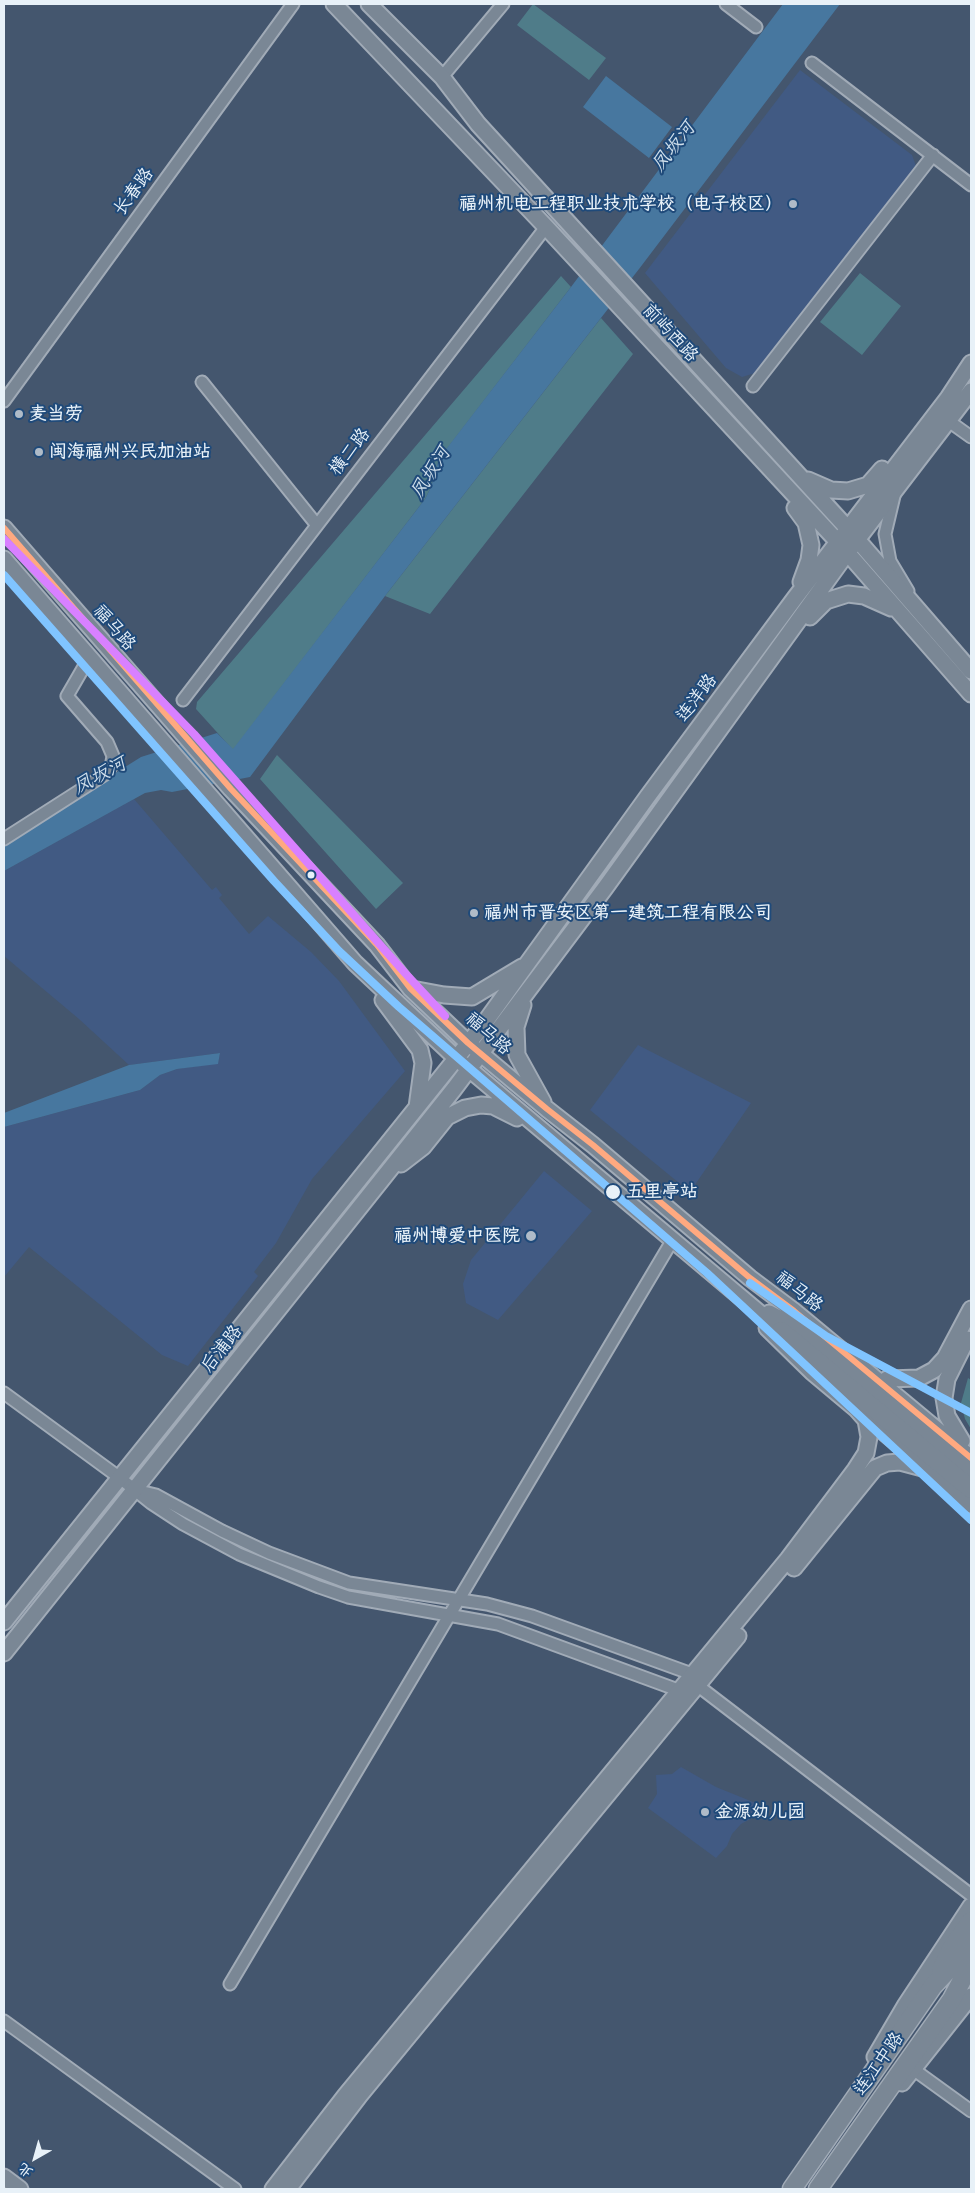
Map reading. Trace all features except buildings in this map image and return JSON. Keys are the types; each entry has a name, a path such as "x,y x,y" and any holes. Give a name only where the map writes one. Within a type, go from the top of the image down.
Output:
{"highway":[{"path":"781,1331 971,1489"},
{"path":"965,1962 971,1921"},
{"name":"连江中路","path":"818,2189 952,1999 971,1942"},
{"name":"连江中路","path":"792,2189 933,1986 965,1962"}],"main road":[{"name":"前屿西路","path":"334,4 546,226 842,548 971,694"},
{"name":"前屿西路","path":"369,4 442,77 478,124 853,534 971,671"},
{"name":"连洋路","path":"469,1069 657,816 971,363"},
{"name":"连洋路","path":"853,534 896,489 950,422 971,391"},
{"path":"793,468 816,485 831,490 848,491 868,485 898,449 948,398"},
{"path":"715,410 806,523 810,536 810,554 795,598"},
{"name":"福马路","path":"4,528 231,789 376,945 410,988 481,1054 547,1109 593,1144 750,1278 794,1311 971,1458"},
{"name":"连洋路","path":"456,1058 795,598 842,548"},
{"name":"福马路","path":"4,559 355,963 456,1058 737,1296 781,1331"},
{"path":"743,693 779,658 816,609 826,601 838,596 857,594 896,610"},
{"path":"355,963 420,1050 423,1063 417,1108"},
{"path":"410,988 444,995 472,997 527,963"},
{"path":"528,990 516,1027 517,1055 547,1109"},
{"name":"后浦路","path":"4,1622 456,1058"},
{"name":"后浦路","path":"4,1653 469,1069"},
{"path":"382,1179 423,1147 447,1117 472,1106 486,1105 499,1108 551,1138"},
{"path":"750,1278 806,1312 967,1444"},
{"path":"737,1296 787,1348 971,1505"},
{"name":"福马路","path":"737,1296 788,1323 971,1476"},
{"path":"886,1379 919,1378 934,1370 949,1351 971,1309"},
{"path":"967,1444 947,1416 944,1398 947,1379 971,1331"},
{"path":"288,2189 360,2094 694,1679 788,1559 862,1460 868,1446 868,1427 862,1415 851,1403"},
{"path":"273,2189 345,2096 678,1690 694,1679 871,1470 880,1465 895,1461 908,1462 930,1470"},
{"path":"826,2140 905,2006 971,1906"},
{"path":"845,2151 971,1996"},
{"path":"4,2177 20,2189"}],"street":[{"name":"长春路","path":"4,401 293,4"},
{"path":"442,77 502,4"},
{"path":"726,4 756,27"},
{"path":"812,64 971,185"},
{"path":"753,386 933,155"},
{"name":"横二路","path":"182,700 546,226"},
{"path":"202,382 316,524"},
{"path":"950,422 971,437"},
{"path":"896,489 887,518 885,534 890,561 924,618"},
{"path":"4,839 104,775 111,768 113,756 107,742 68,696 89,658"},
{"path":"230,1984 672,1241"},
{"path":"4,1393 167,1514 217,1543 319,1587 364,1601 498,1624 678,1690"},
{"path":"135,1490 156,1495 246,1542 331,1577 367,1587 487,1604 546,1620 694,1679 971,1896"},
{"path":"4,2021 235,2189"},
{"path":"913,2069 971,2111"}],"shaded area":[{"path":"533,4 606,58 589,80 517,25"},
{"path":"783,4 840,4 639,269 385,596 250,777 172,792 161,790 145,793 4,871 4,843 141,757 217,733 233,749 425,499 431,487 439,459 447,448 571,287"},
{"name":"福州机电工程职业技术学校（电子校区）","path":"800,70 912,155 916,166 862,240 755,373 742,377 726,368 645,273"},
{"path":"606,76 672,127 649,158 583,107"},
{"path":"860,273 901,306 862,355 820,322"},
{"path":"561,276 571,287 439,459 431,487 425,499 233,750 196,709 197,702"},
{"path":"601,318 633,354 430,614 385,596"},
{"path":"277,755 403,883 376,909 260,779"},
{"path":"134,799 212,890 216,887 222,895 219,898 249,934 268,916 311,952 339,981 405,1071 312,1179 276,1243 254,1272 258,1276 188,1366 162,1355 29,1247 4,1277 4,1127 140,1090 160,1075 177,1069 218,1063 220,1053 129,1065 79,1019 4,956 4,871"},
{"path":"638,1045 751,1103 690,1192 590,1110"},
{"path":"220,1053 218,1064 177,1069 160,1075 140,1090 4,1127 4,1113 129,1065"},
{"name":"福州博爱中医院","path":"544,1171 592,1211 498,1320 466,1303 463,1284 471,1260"},
{"path":"968,1378 971,1380 971,1429 965,1419 961,1403"},
{"name":"金源幼儿园","path":"681,1767 716,1787 758,1804 754,1817 741,1824 732,1834 727,1846 716,1858 648,1808 657,1794 656,1775 672,1774"}],"transit line":[{"path":"4,528 231,789 377,945 410,988 468,1043 593,1145 750,1278 794,1311 971,1458"},
{"path":"4,539 194,734 445,1016"},
{"path":"4,575 274,881 339,951 399,1007 707,1273 971,1520"},
{"path":"750,1283 826,1336 971,1413"}],"place":[{"name":"福州机电工程职业技术学校（电子校区）","path":"793,204"},
{"name":"麦当劳","path":"19,414"},
{"name":"闽海福州兴民加油站","path":"39,452"},
{"name":"福州市晋安区第一建筑工程有限公司","path":"474,913"},
{"name":"五里亭站","path":"613,1192"},
{"name":"福州博爱中医院","path":"531,1236"},
{"name":"金源幼儿园","path":"705,1812"}],"water label":[{"name":"凤坂河","path":"674,147"},
{"name":"凤坂河","path":"431,473"},
{"name":"凤坂河","path":"100,776"}]}
